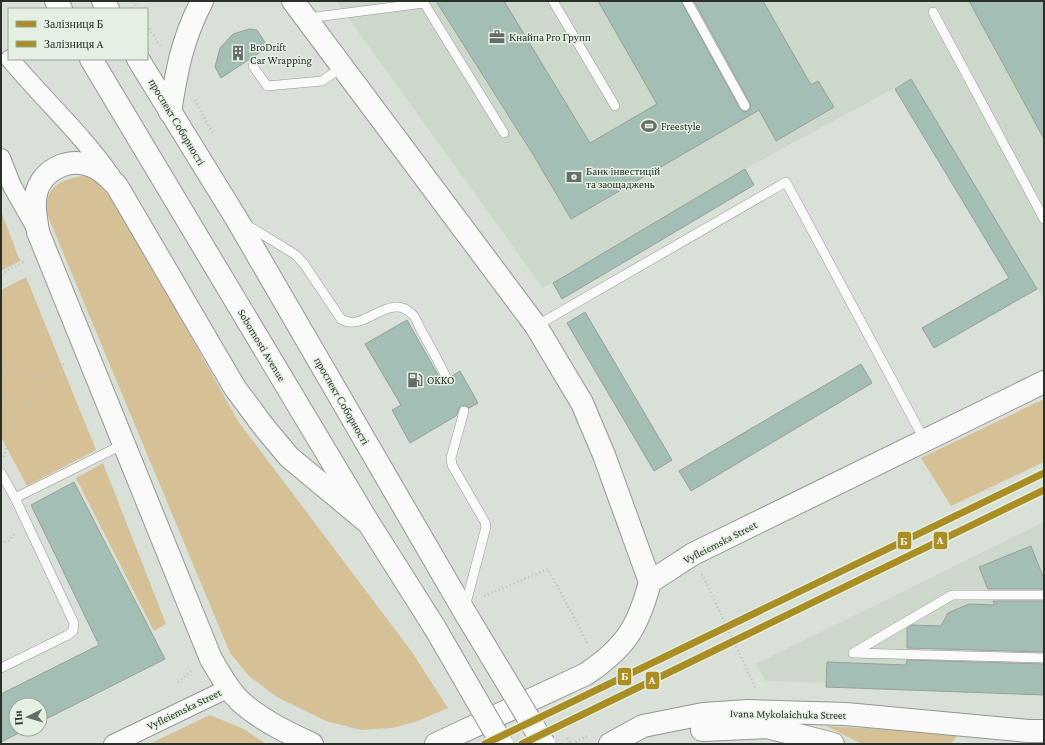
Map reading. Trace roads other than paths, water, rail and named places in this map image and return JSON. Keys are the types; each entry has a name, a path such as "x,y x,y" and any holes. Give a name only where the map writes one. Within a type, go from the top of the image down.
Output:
{"main road":[{"path":"170,112 178,62 191,22 202,1"},
{"path":"293,1 536,326 582,403 604,455 650,582 642,611 629,635 616,652 604,662 586,674 436,744"},
{"name":"Sobornosti Avenue","path":"92,60 368,522 435,628 502,744"},
{"name":"проспект Соборності","path":"139,60 472,604 544,744"},
{"path":"229,688 211,659 42,242 35,202 40,183 51,170 64,163 80,162 97,168 117,186 235,388 264,427 289,457 368,522"},
{"name":"Vyfleiemska Street","path":"650,582 693,554 1044,382"},
{"name":"Vyfleiemska Street","path":"229,688 241,702 259,715 292,735 312,744"},
{"name":"Ivana Mykolaichuka Street","path":"610,744 643,726 703,714 748,711 846,714 1039,732"},
{"name":"Ivana Mykolaichuka Street","path":"610,744 712,728 767,727 833,744"},
{"path":"980,744 1005,733 1039,732"}],"street":[{"path":"1,48 8,58"},
{"path":"10,60 77,132 96,155 117,186"},
{"path":"1,158 12,186 42,242"},
{"name":"Vyfleiemska Street","path":"112,744 229,688"}],"lane":[{"path":"687,1 745,106"},
{"path":"557,2 615,106"},
{"path":"306,19 424,3 504,133"},
{"path":"933,12 1044,218"},
{"path":"253,66 267,86 322,81 343,66"},
{"path":"536,326 786,182 925,441"},
{"path":"236,218 296,255 304,264 341,319 346,322 356,322 387,308 396,306 412,314 447,379"},
{"path":"464,411 451,458 452,465 485,522 486,527 472,604"},
{"path":"15,498 124,444"},
{"path":"1,473 15,498 74,624 72,631 66,636 1,668"},
{"path":"1044,595 952,595 853,653 1044,658"}],"rail line":[{"name":"Б","path":"485,744 1044,473"},
{"name":"A","path":"522,744 1044,490"}],"place":[{"name":"Кнайпа Pro Групп","path":"497,37"},
{"name":"BroDrift Car Wrapping","path":"238,53"},
{"name":"Freestyle","path":"649,126"},
{"name":"Банк інвестицій та заощаджень","path":"574,177"},
{"name":"OKKO","path":"415,380"}]}
